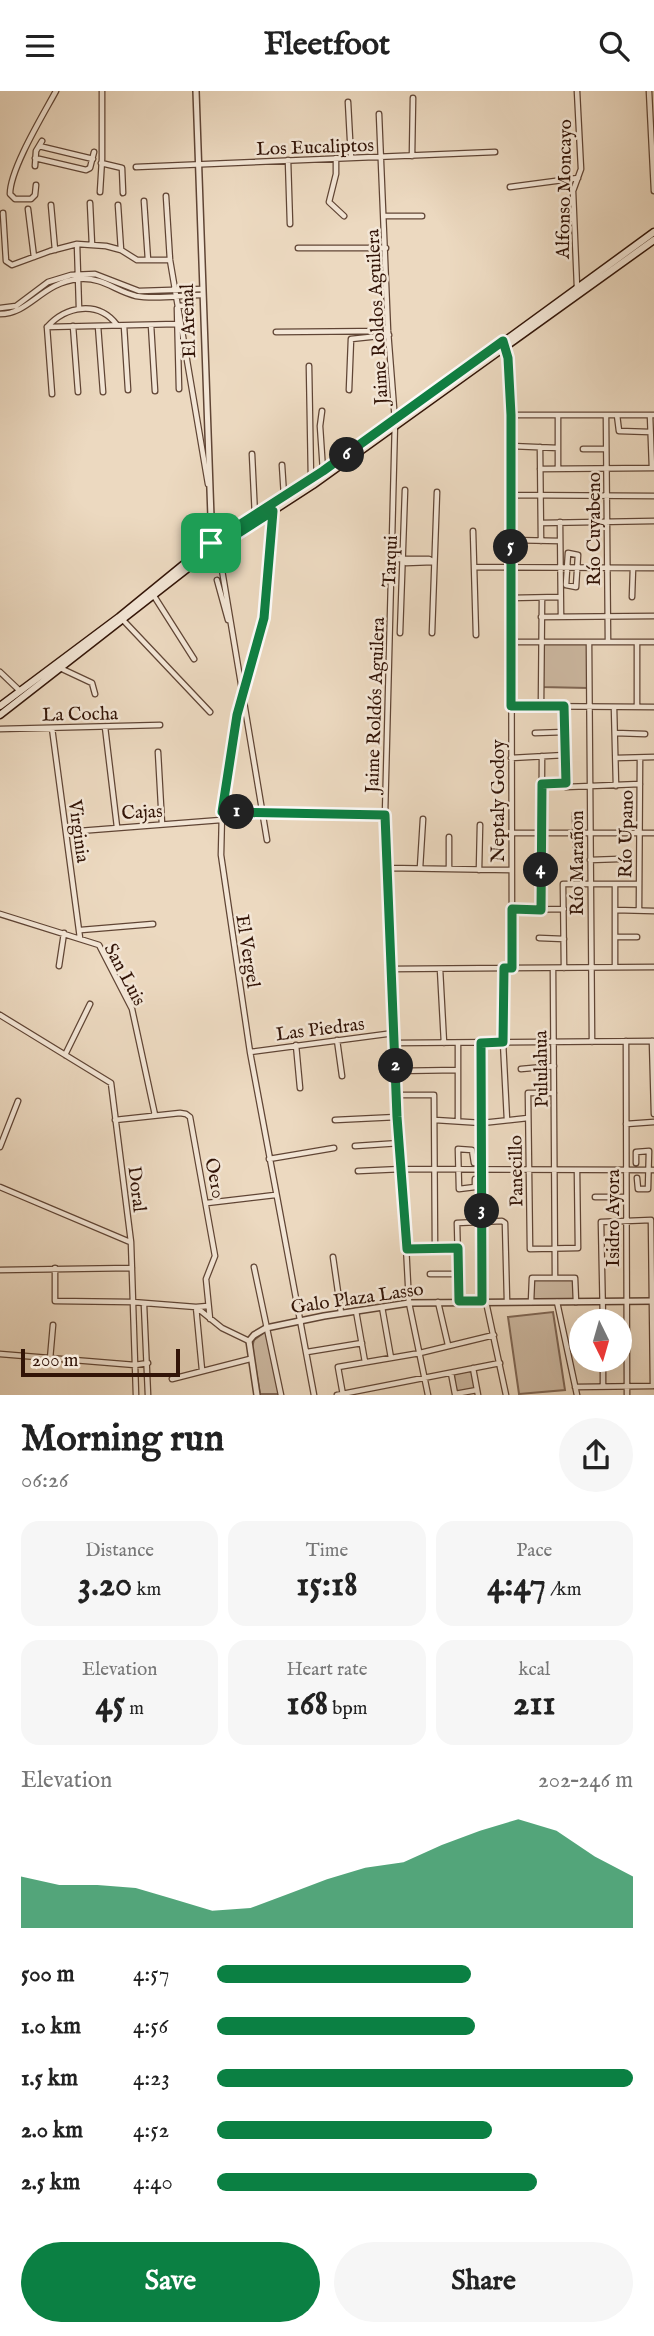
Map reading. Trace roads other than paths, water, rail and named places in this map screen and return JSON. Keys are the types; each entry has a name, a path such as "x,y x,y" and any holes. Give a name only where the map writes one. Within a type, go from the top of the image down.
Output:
{"main road":[{"path":"504,345 654,232"},
{"path":"0,706 60,668 154,596 212,546 273,511 654,240"},
{"path":"0,715 22,693 212,546 395,424"}],"street":[{"path":"36,185 35,195 31,199 15,199 10,194 19,162 56,91"},
{"path":"100,193 102,91"},
{"name":"El Arenal","path":"196,91 212,546"},
{"name":"Alfonso Moncayo","path":"577,91 581,169 573,191 578,287"},
{"path":"649,91 652,99 654,191"},
{"path":"412,156 413,98"},
{"path":"348,102 351,158"},
{"name":"Jaime Roldos Aguilera","path":"379,114 388,333 395,424 392,559"},
{"path":"27,147 39,146 93,159"},
{"path":"35,166 39,146"},
{"path":"35,158 86,170 90,168 94,152"},
{"name":"Los Eucaliptos","path":"136,167 495,152"},
{"path":"336,158 336,174 329,202 344,216"},
{"path":"288,160 290,224"},
{"path":"101,163 122,168 123,193"},
{"path":"510,187 578,178"},
{"path":"166,196 170,260 267,840"},
{"path":"144,201 148,260"},
{"path":"90,203 92,245"},
{"path":"51,205 55,250"},
{"path":"118,205 121,250"},
{"path":"28,209 34,257"},
{"path":"3,213 6,261 12,265 77,244 121,250 137,260 170,260"},
{"path":"385,216 422,216"},
{"path":"77,244 79,308"},
{"path":"298,248 386,247"},
{"path":"0,308 16,306 36,293 78,277 116,284 140,297 202,292"},
{"path":"0,314 16,312 36,293"},
{"path":"179,389 177,308 192,305"},
{"path":"47,327 61,314 79,308 105,314 117,325"},
{"path":"47,327 177,324"},
{"path":"73,325 78,393"},
{"path":"98,325 103,393"},
{"path":"124,325 128,390"},
{"path":"151,325 155,391"},
{"path":"47,327 52,394"},
{"path":"276,332 388,333"},
{"path":"349,390 351,339 388,333"},
{"name":"Neptaly Godoy","path":"504,345 508,358 511,415 512,968"},
{"path":"309,366 311,479"},
{"path":"322,411 320,426 323,471"},
{"path":"511,415 652,415 650,432 653,468 540,468"},
{"path":"558,415 558,469"},
{"name":"Río Cuyabeno","path":"606,415 608,642"},
{"path":"617,415 619,431 650,432"},
{"path":"511,446 558,448"},
{"path":"540,447 541,541"},
{"path":"583,449 606,449"},
{"path":"252,454 255,516"},
{"path":"282,465 284,497"},
{"name":"Tarqui","path":"400,633 405,489"},
{"path":"432,633 437,492"},
{"path":"512,495 654,496"},
{"name":"El Vergel","path":"273,511 264,618 237,715 222,812 220,855 250,1052 314,1395"},
{"path":"541,523 654,521"},
{"path":"560,522 561,617"},
{"path":"473,531 476,635"},
{"path":"511,540 560,541"},
{"path":"567,554 578,555 578,567 576,587 566,585 567,554"},
{"path":"392,559 429,559 434,562"},
{"name":"Jaime Roldós Aguilera","path":"392,559 385,815 397,1117 409,1303 428,1395"},
{"path":"475,567 654,568"},
{"path":"632,597 633,568"},
{"path":"217,580 246,685"},
{"path":"154,596 194,659"},
{"path":"510,598 560,597"},
{"path":"541,706 542,598"},
{"path":"541,617 654,616"},
{"path":"123,620 210,712"},
{"path":"510,642 654,642"},
{"name":"Río Marañon","path":"589,642 592,1042"},
{"path":"637,642 637,707"},
{"path":"60,668 92,683 95,694"},
{"path":"0,672 22,693"},
{"path":"511,706 654,707"},
{"path":"564,706 566,785"},
{"path":"614,706 616,786"},
{"name":"La Cocha","path":"0,729 160,725"},
{"path":"105,727 117,827"},
{"name":"Virginia","path":"52,728 80,938"},
{"path":"535,733 565,733"},
{"path":"615,733 645,734"},
{"path":"158,752 162,824"},
{"path":"511,758 565,755"},
{"path":"541,910 542,756"},
{"path":"616,758 654,757"},
{"name":"Río Upano","path":"639,758 639,910"},
{"path":"542,784 640,784"},
{"path":"222,812 385,815"},
{"path":"575,814 576,854"},
{"path":"420,868 423,819"},
{"name":"Cajas","path":"66,832 221,821"},
{"path":"479,870 480,825"},
{"path":"511,833 654,833"},
{"path":"449,837 449,869"},
{"path":"590,860 619,859"},
{"path":"387,867 511,870"},
{"path":"564,968 563,884 639,884"},
{"path":"615,884 615,967"},
{"path":"512,909 564,909"},
{"path":"615,910 654,911"},
{"name":"San Luis","path":"0,913 99,945 132,1009 155,1115"},
{"path":"81,930 153,924"},
{"path":"59,966 64,933"},
{"path":"615,937 638,937"},
{"path":"538,938 564,939"},
{"path":"391,969 654,967"},
{"path":"504,968 503,1042 508,1120"},
{"name":"Pululahua","path":"553,968 555,1277"},
{"path":"440,969 444,1043"},
{"path":"65,1055 90,1004"},
{"name":"Doral","path":"0,1015 111,1083 131,1242 136,1395"},
{"name":"Las Piedras","path":"250,1052 394,1033"},
{"path":"337,1039 342,1076"},
{"name":"Isidro Ayora","path":"626,1041 627,1395"},
{"path":"395,1043 653,1041 654,1114"},
{"path":"458,1043 458,1120"},
{"path":"481,1043 484,1302 494,1335 506,1395"},
{"path":"296,1045 300,1089"},
{"path":"521,1069 554,1066"},
{"path":"396,1071 458,1070"},
{"name":"Panecillo","path":"554,1093 528,1093 530,1249 554,1249"},
{"path":"398,1095 434,1095 435,1248"},
{"path":"0,1147 18,1101"},
{"name":"Oe10","path":"115,1120 180,1113 190,1117 215,1255 206,1279 210,1319"},
{"path":"335,1120 397,1117"},
{"path":"435,1120 482,1123 528,1118"},
{"path":"625,1123 654,1122"},
{"path":"355,1146 400,1143"},
{"path":"269,1159 334,1148"},
{"path":"474,1163 472,1150 458,1149 459,1189 475,1187 475,1179"},
{"path":"636,1163 636,1152 649,1151 651,1170 647,1189 638,1189 638,1178"},
{"path":"554,1249 578,1248 577,1170"},
{"path":"358,1171 651,1170"},
{"path":"0,1187 131,1242"},
{"path":"207,1203 275,1195"},
{"path":"595,1197 626,1197"},
{"path":"575,1387 653,1386 651,1220 601,1222 603,1309"},
{"path":"459,1301 457,1223 504,1221 507,1301"},
{"path":"407,1249 458,1248"},
{"path":"333,1257 341,1313"},
{"path":"254,1267 281,1395"},
{"path":"55,1268 55,1301 208,1306"},
{"path":"0,1270 132,1268"},
{"path":"430,1274 458,1274"},
{"path":"531,1302 532,1278 555,1277 575,1278 576,1301"},
{"name":"Galo Plaza Lasso","path":"249,1341 266,1328 409,1303 654,1301"},
{"path":"438,1302 448,1345"},
{"path":"557,1302 577,1395"},
{"path":"144,1304 148,1395"},
{"path":"195,1307 210,1319 249,1341 257,1395"},
{"path":"195,1307 202,1370"},
{"path":"382,1307 391,1358"},
{"path":"356,1311 365,1362"},
{"path":"50,1359 53,1325"},
{"path":"343,1394 338,1367 420,1353 494,1335"},
{"path":"307,1352 362,1343"},
{"path":"0,1354 135,1365 148,1363"},
{"path":"172,1379 250,1359"},
{"path":"337,1395 500,1363"},
{"path":"451,1373 455,1394 477,1392 473,1368"},
{"path":"603,1372 603,1387"}]}
